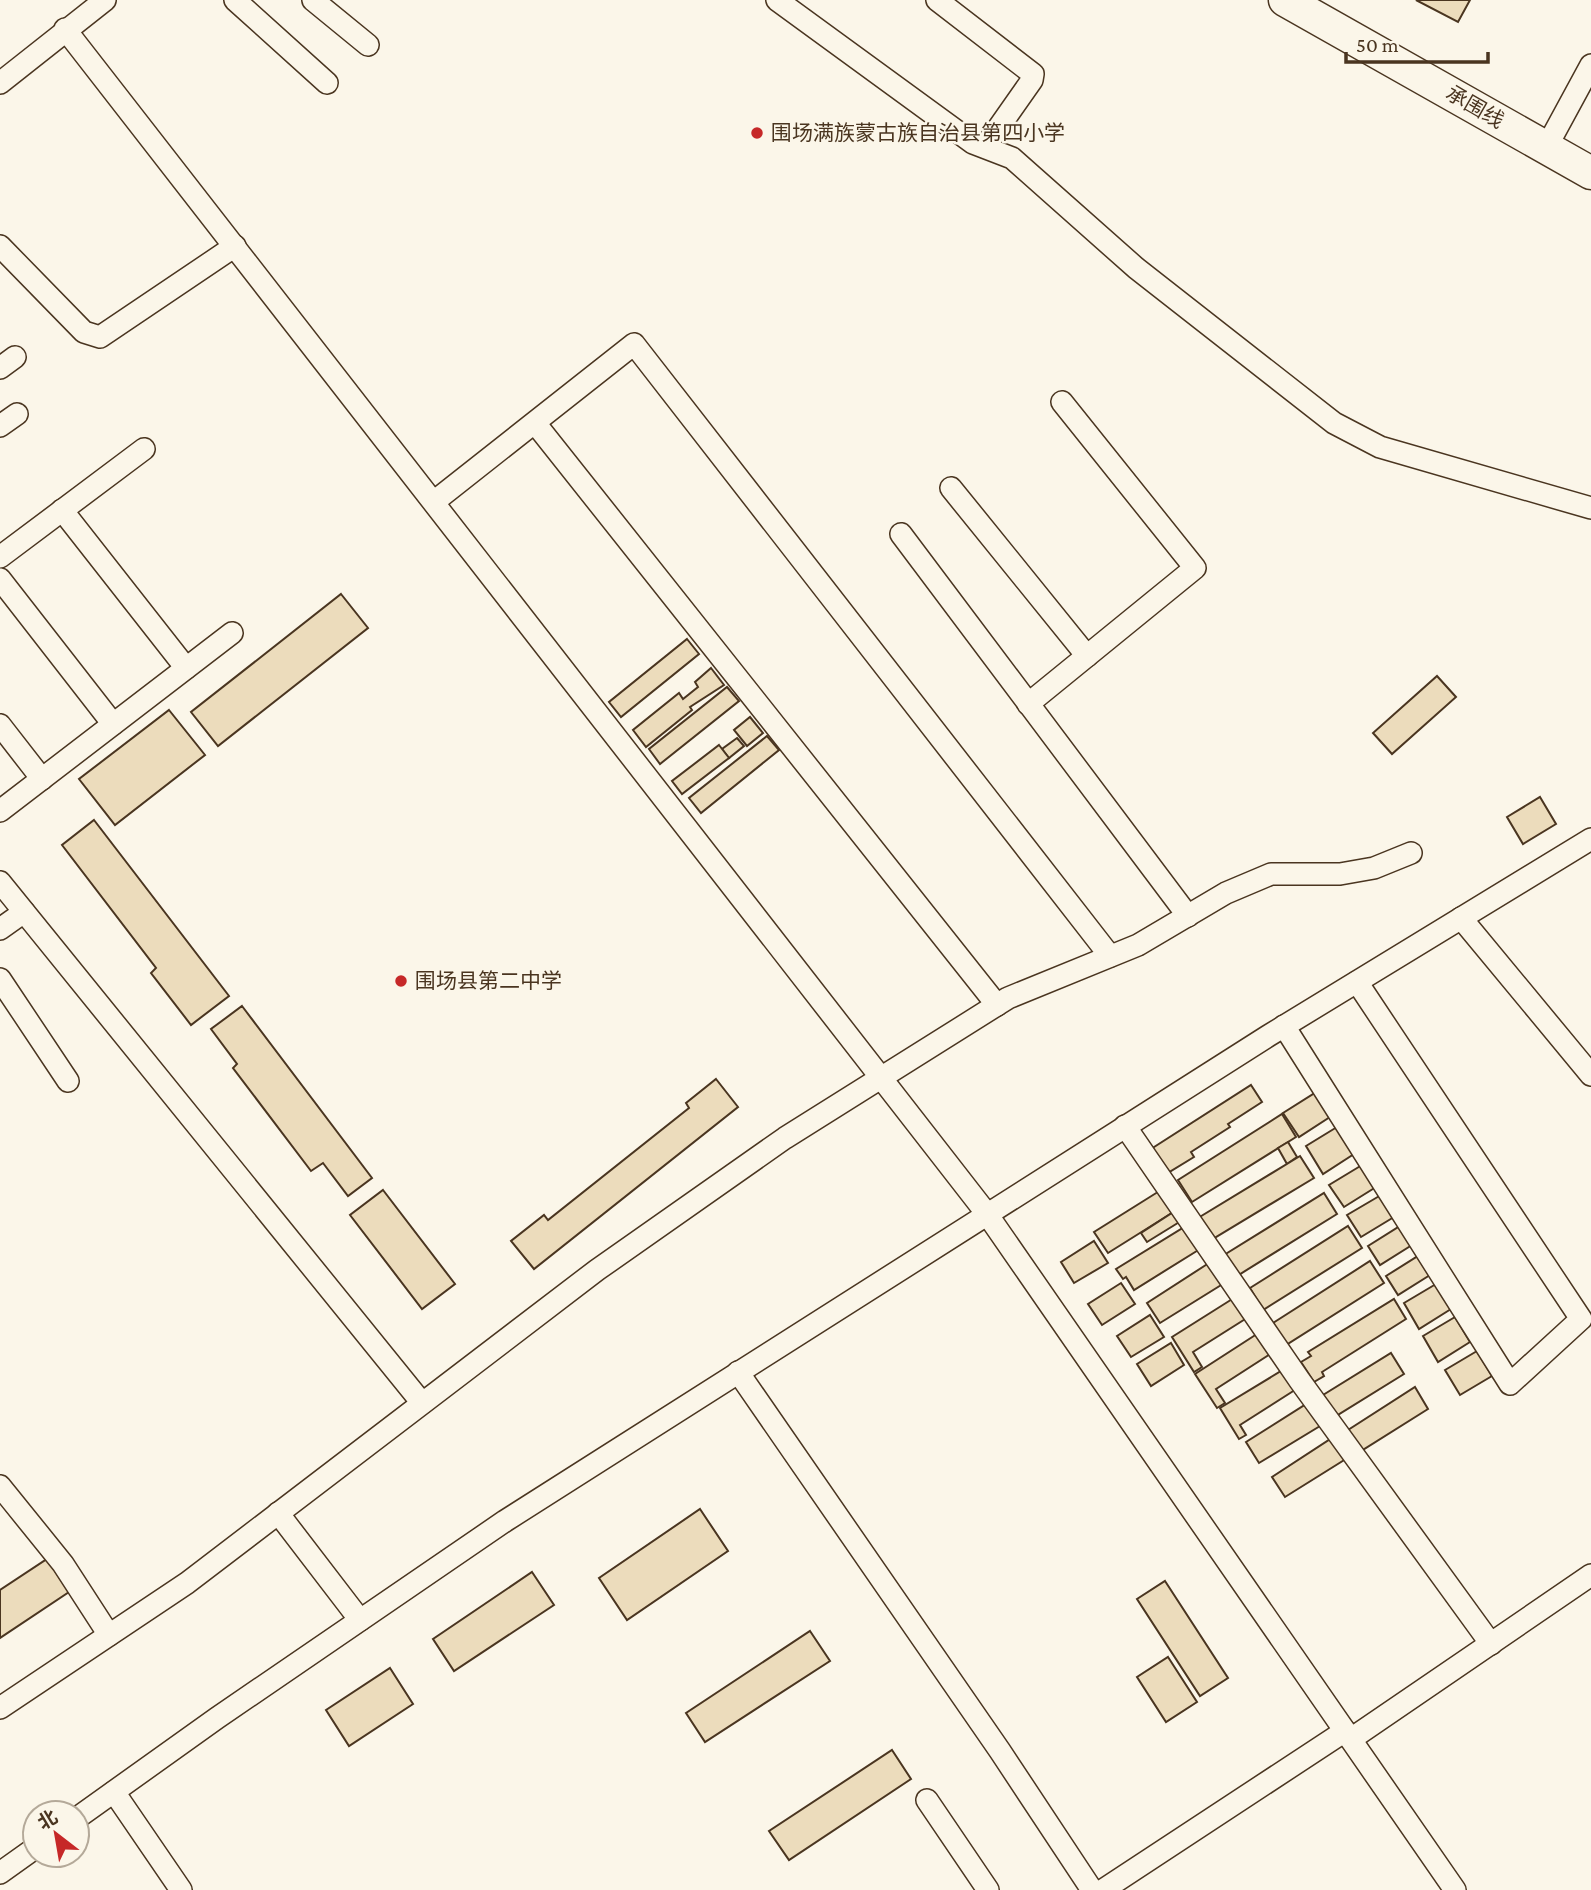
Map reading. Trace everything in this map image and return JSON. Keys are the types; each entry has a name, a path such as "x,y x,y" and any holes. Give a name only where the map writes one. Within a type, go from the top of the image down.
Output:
{"highway":[{"name":"承围线","path":"1285,0 1591,173"}],"street":[{"path":"0,83 105,0"},
{"path":"235,0 327,83"},
{"path":"313,0 368,45"},
{"path":"777,0 973,143 1013,158 1136,268 1334,422 1380,447 1591,508"},
{"path":"937,0 1033,74 985,147"},
{"path":"65,29 988,1214 1455,1890"},
{"path":"1546,148 1591,65"},
{"path":"0,246 84,332 100,337 235,246"},
{"path":"435,501 634,344 1110,956"},
{"path":"1028,704 1195,568 1062,402"},
{"path":"535,423 997,1005"},
{"path":"0,557 144,449"},
{"path":"951,488 1087,656"},
{"path":"62,510 186,668"},
{"path":"901,534 1188,916"},
{"path":"0,579 113,724"},
{"path":"0,811 232,633"},
{"path":"0,725 42,779"},
{"path":"91,1808 505,1521 1284,1026 1591,839"},
{"path":"0,1708 187,1583 597,1270 785,1138 883,1079 997,1005 1138,945 1226,893 1271,874 1340,874 1374,868 1411,853"},
{"path":"0,883 422,1403"},
{"path":"0,929 24,912"},
{"path":"1461,918 1591,1075"},
{"path":"0,979 68,1081"},
{"path":"1284,1026 1510,1384 1581,1319 1356,982"},
{"path":"1125,1126 1300,1381 1490,1644"},
{"path":"738,1373 992,1740 1092,1890"},
{"path":"0,1486 63,1564 109,1635"},
{"path":"278,1513 360,1620"},
{"path":"1103,1890 1490,1644 1591,1575"},
{"path":"114,1792 181,1890"},
{"path":"927,1800 988,1890"},
{"path":"0,1873 21,1858"}],"building":[{"path":"1416,0 1470,0 1458,22"},
{"path":"341,594 368,628 218,746 191,712"},
{"path":"687,639 699,654 621,717 609,702"},
{"path":"711,668 724,685 690,707 692,710 646,747 633,730 679,693 683,699 698,687 695,682"},
{"path":"1437,676 1456,697 1392,754 1373,733"},
{"path":"727,687 739,701 660,764 649,749"},
{"path":"169,710 205,755 115,825 79,779"},
{"path":"750,717 763,733 747,746 734,730"},
{"path":"767,736 779,750 701,813 689,798"},
{"path":"737,738 744,746 729,758 722,749"},
{"path":"719,745 729,758 682,794 672,781"},
{"path":"1540,797 1556,824 1523,844 1507,817"},
{"path":"94,820 229,996 191,1025 151,973 156,968 62,845"},
{"path":"242,1006 372,1178 348,1196 323,1163 311,1171 233,1068 237,1064 211,1029"},
{"path":"716,1079 738,1107 534,1269 511,1241 544,1215 548,1220 689,1108 686,1103"},
{"path":"1251,1085 1262,1102 1191,1152 1194,1157 1166,1174 1151,1149"},
{"path":"1318,1091 1333,1115 1299,1137 1283,1113"},
{"path":"1282,1114 1296,1137 1192,1202 1178,1180"},
{"path":"1337,1127 1354,1154 1323,1174 1306,1146"},
{"path":"1288,1142 1297,1157 1287,1164 1278,1148"},
{"path":"1300,1156 1314,1178 1211,1240 1198,1218"},
{"path":"1362,1165 1376,1187 1344,1207 1329,1185"},
{"path":"383,1190 455,1284 422,1309 350,1215"},
{"path":"1161,1190 1175,1211 1108,1253 1094,1232"},
{"path":"1324,1193 1337,1214 1237,1276 1224,1255"},
{"path":"1381,1195 1394,1217 1361,1237 1347,1215"},
{"path":"1175,1211 1181,1221 1147,1242 1141,1233"},
{"path":"1186,1226 1200,1249 1134,1290 1126,1277 1123,1279 1116,1269"},
{"path":"1348,1226 1362,1248 1263,1310 1250,1288"},
{"path":"1400,1226 1412,1245 1380,1265 1368,1246"},
{"path":"1094,1241 1108,1263 1074,1283 1061,1262"},
{"path":"1418,1256 1430,1275 1398,1295 1386,1276"},
{"path":"1212,1261 1226,1282 1160,1323 1147,1303"},
{"path":"1370,1261 1384,1283 1286,1345 1273,1323"},
{"path":"1121,1283 1135,1304 1102,1325 1088,1304"},
{"path":"1436,1284 1451,1309 1419,1329 1404,1303"},
{"path":"1237,1296 1250,1316 1193,1352 1202,1367 1194,1372 1172,1337"},
{"path":"1394,1299 1406,1319 1322,1372 1324,1376 1314,1382 1301,1362 1311,1356 1308,1352"},
{"path":"1150,1315 1164,1337 1131,1357 1117,1336"},
{"path":"1455,1317 1470,1342 1438,1362 1423,1336"},
{"path":"1260,1332 1275,1351 1216,1389 1225,1403 1217,1408 1195,1374"},
{"path":"1171,1343 1184,1365 1151,1386 1137,1364"},
{"path":"1477,1351 1492,1376 1460,1395 1445,1370"},
{"path":"1391,1353 1404,1374 1336,1416 1323,1395"},
{"path":"1286,1368 1298,1388 1240,1425 1246,1435 1239,1439 1220,1408"},
{"path":"1415,1387 1428,1409 1361,1451 1348,1430"},
{"path":"1311,1401 1325,1423 1259,1463 1246,1442"},
{"path":"1335,1436 1349,1457 1285,1497 1272,1477"},
{"path":"700,1509 728,1551 627,1620 599,1578"},
{"path":"47,1559 69,1592 0,1638 0,1590"},
{"path":"532,1572 554,1605 454,1671 433,1639"},
{"path":"1165,1581 1228,1678 1200,1696 1137,1599"},
{"path":"810,1631 830,1661 705,1742 686,1713"},
{"path":"1168,1657 1197,1702 1166,1722 1137,1677"},
{"path":"390,1668 413,1704 349,1746 326,1710"},
{"path":"892,1750 911,1779 789,1860 769,1831"}],"place":[{"name":"围场满族蒙古族自治县第四小学","path":"757,133"},
{"name":"围场县第二中学","path":"401,981"}]}
